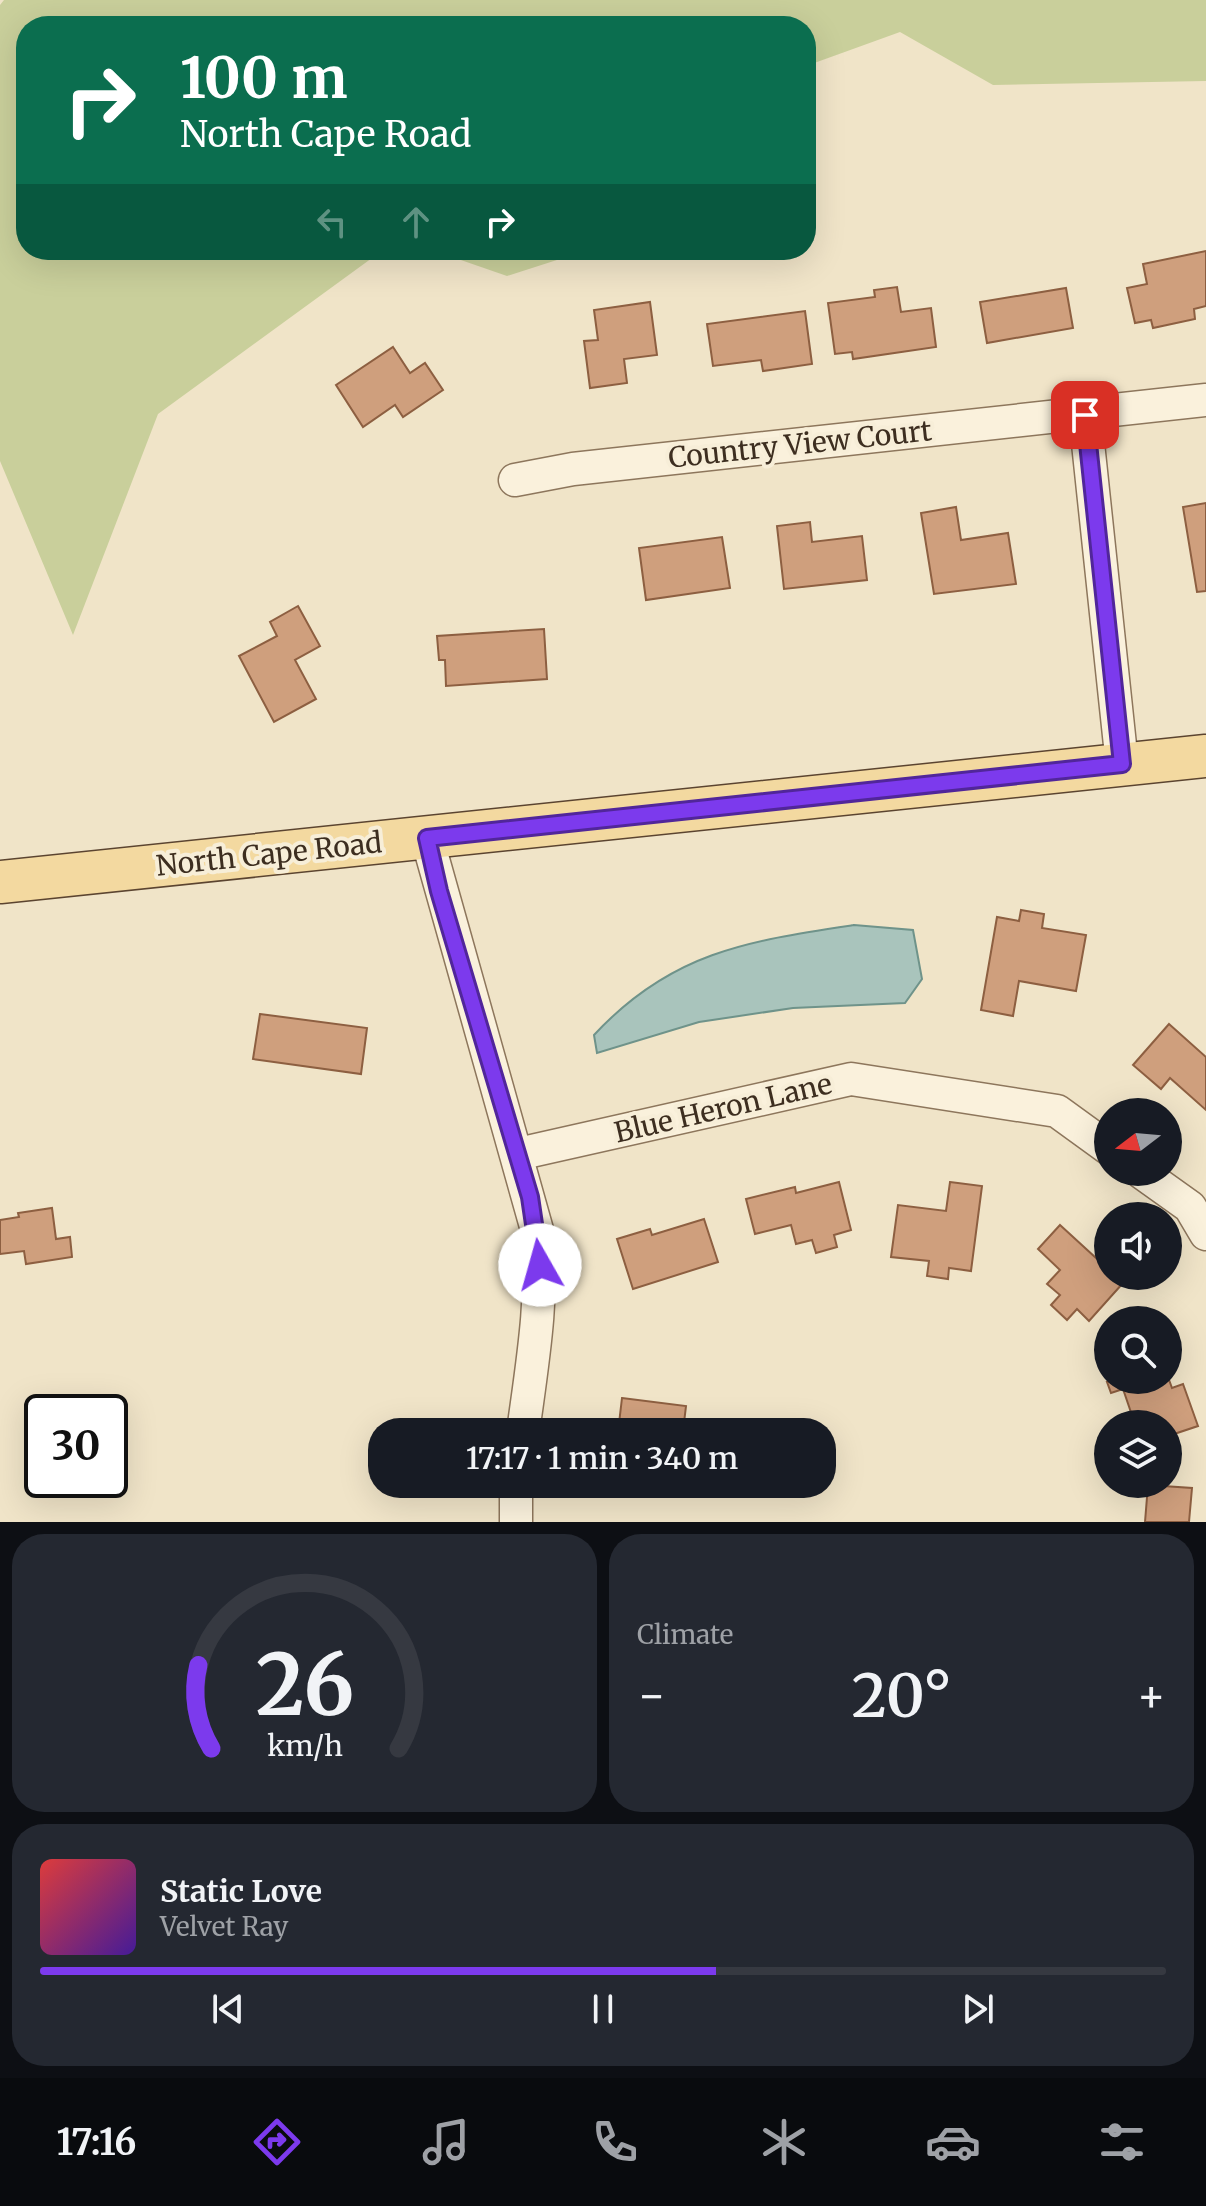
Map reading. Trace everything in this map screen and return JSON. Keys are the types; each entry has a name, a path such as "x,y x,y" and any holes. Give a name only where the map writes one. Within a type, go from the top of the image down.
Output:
{"main road":[{"name":"North Cape Road","path":"0,882 1206,756"}],"street":[{"name":"Country View Court","path":"515,480 573,469 728,451 1206,400"},
{"path":"1085,415 1122,764"},
{"path":"427,838 533,1213 540,1265 537,1331 525,1418"},
{"name":"Blue Heron Lane","path":"518,1154 851,1079 1057,1111 1094,1138"},
{"path":"1161,1186 1190,1207 1206,1234"},
{"path":"516,1498 516,1522"}],"green space":[{"path":"4,0 1206,0 1206,81 993,85 900,32 816,62 816,16 16,16 16,260 369,260 158,414 73,635 0,461 0,5"},
{"path":"461,260 557,260 507,276"}],"water":[{"path":"854,925 913,930 922,979 905,1003 793,1008 699,1022 597,1053 594,1035 623,1007 682,968 745,945"}],"building":[{"path":"1206,251 1206,306 1194,309 1195,319 1153,328 1151,320 1135,323 1127,288 1147,284 1143,264"},
{"path":"897,287 901,312 931,308 936,347 853,359 852,352 835,354 828,303 875,297 874,290"},
{"path":"1066,288 1073,328 987,343 980,302"},
{"path":"650,302 657,355 624,359 627,383 590,388 584,341 598,340 594,310"},
{"path":"805,311 812,364 763,371 761,360 713,366 707,324"},
{"path":"393,347 410,373 425,363 443,390 403,417 395,405 363,427 336,385"},
{"path":"1206,503 1206,591 1197,592 1183,507"},
{"path":"956,507 961,540 1008,533 1016,584 934,594 921,513"},
{"path":"810,522 812,542 862,536 867,580 784,589 777,526"},
{"path":"722,537 730,588 646,600 639,548"},
{"path":"298,606 320,646 295,660 316,699 274,722 239,656 277,636 270,622"},
{"path":"544,629 547,679 446,686 445,660 439,660 437,636"},
{"path":"1021,910 1044,914 1042,928 1086,935 1076,991 1019,981 1013,1016 981,1010 997,917 1019,921"},
{"path":"260,1014 367,1028 361,1074 253,1059"},
{"path":"1169,1024 1206,1057 1206,1110 1170,1078 1161,1089 1133,1065"},
{"path":"839,1182 851,1230 834,1235 837,1247 816,1253 812,1240 796,1244 791,1225 755,1234 746,1199 795,1187 796,1193"},
{"path":"950,1182 982,1186 971,1271 949,1268 948,1279 927,1276 929,1261 891,1257 898,1205 946,1211"},
{"path":"52,1208 56,1239 70,1237 72,1257 26,1264 24,1251 0,1254 0,1220 19,1217 18,1213"},
{"path":"704,1219 718,1262 633,1289 617,1239 650,1229 652,1235"},
{"path":"1060,1225 1094,1256 1094,1290 1117,1290 1102,1306 1094,1306 1094,1315 1089,1321 1077,1309 1067,1320 1051,1305 1060,1295 1047,1284 1060,1270 1038,1249"},
{"path":"1183,1384 1198,1426 1182,1431 1182,1410 1130,1410 1125,1394 1182,1394"},
{"path":"622,1398 686,1406 685,1418 620,1418"},
{"path":"1182,1487 1192,1488 1189,1522 1145,1522 1147,1498 1182,1498"}],"route":[{"path":"540,1265 530,1197 439,891 427,838 1122,764 1085,415"}]}
